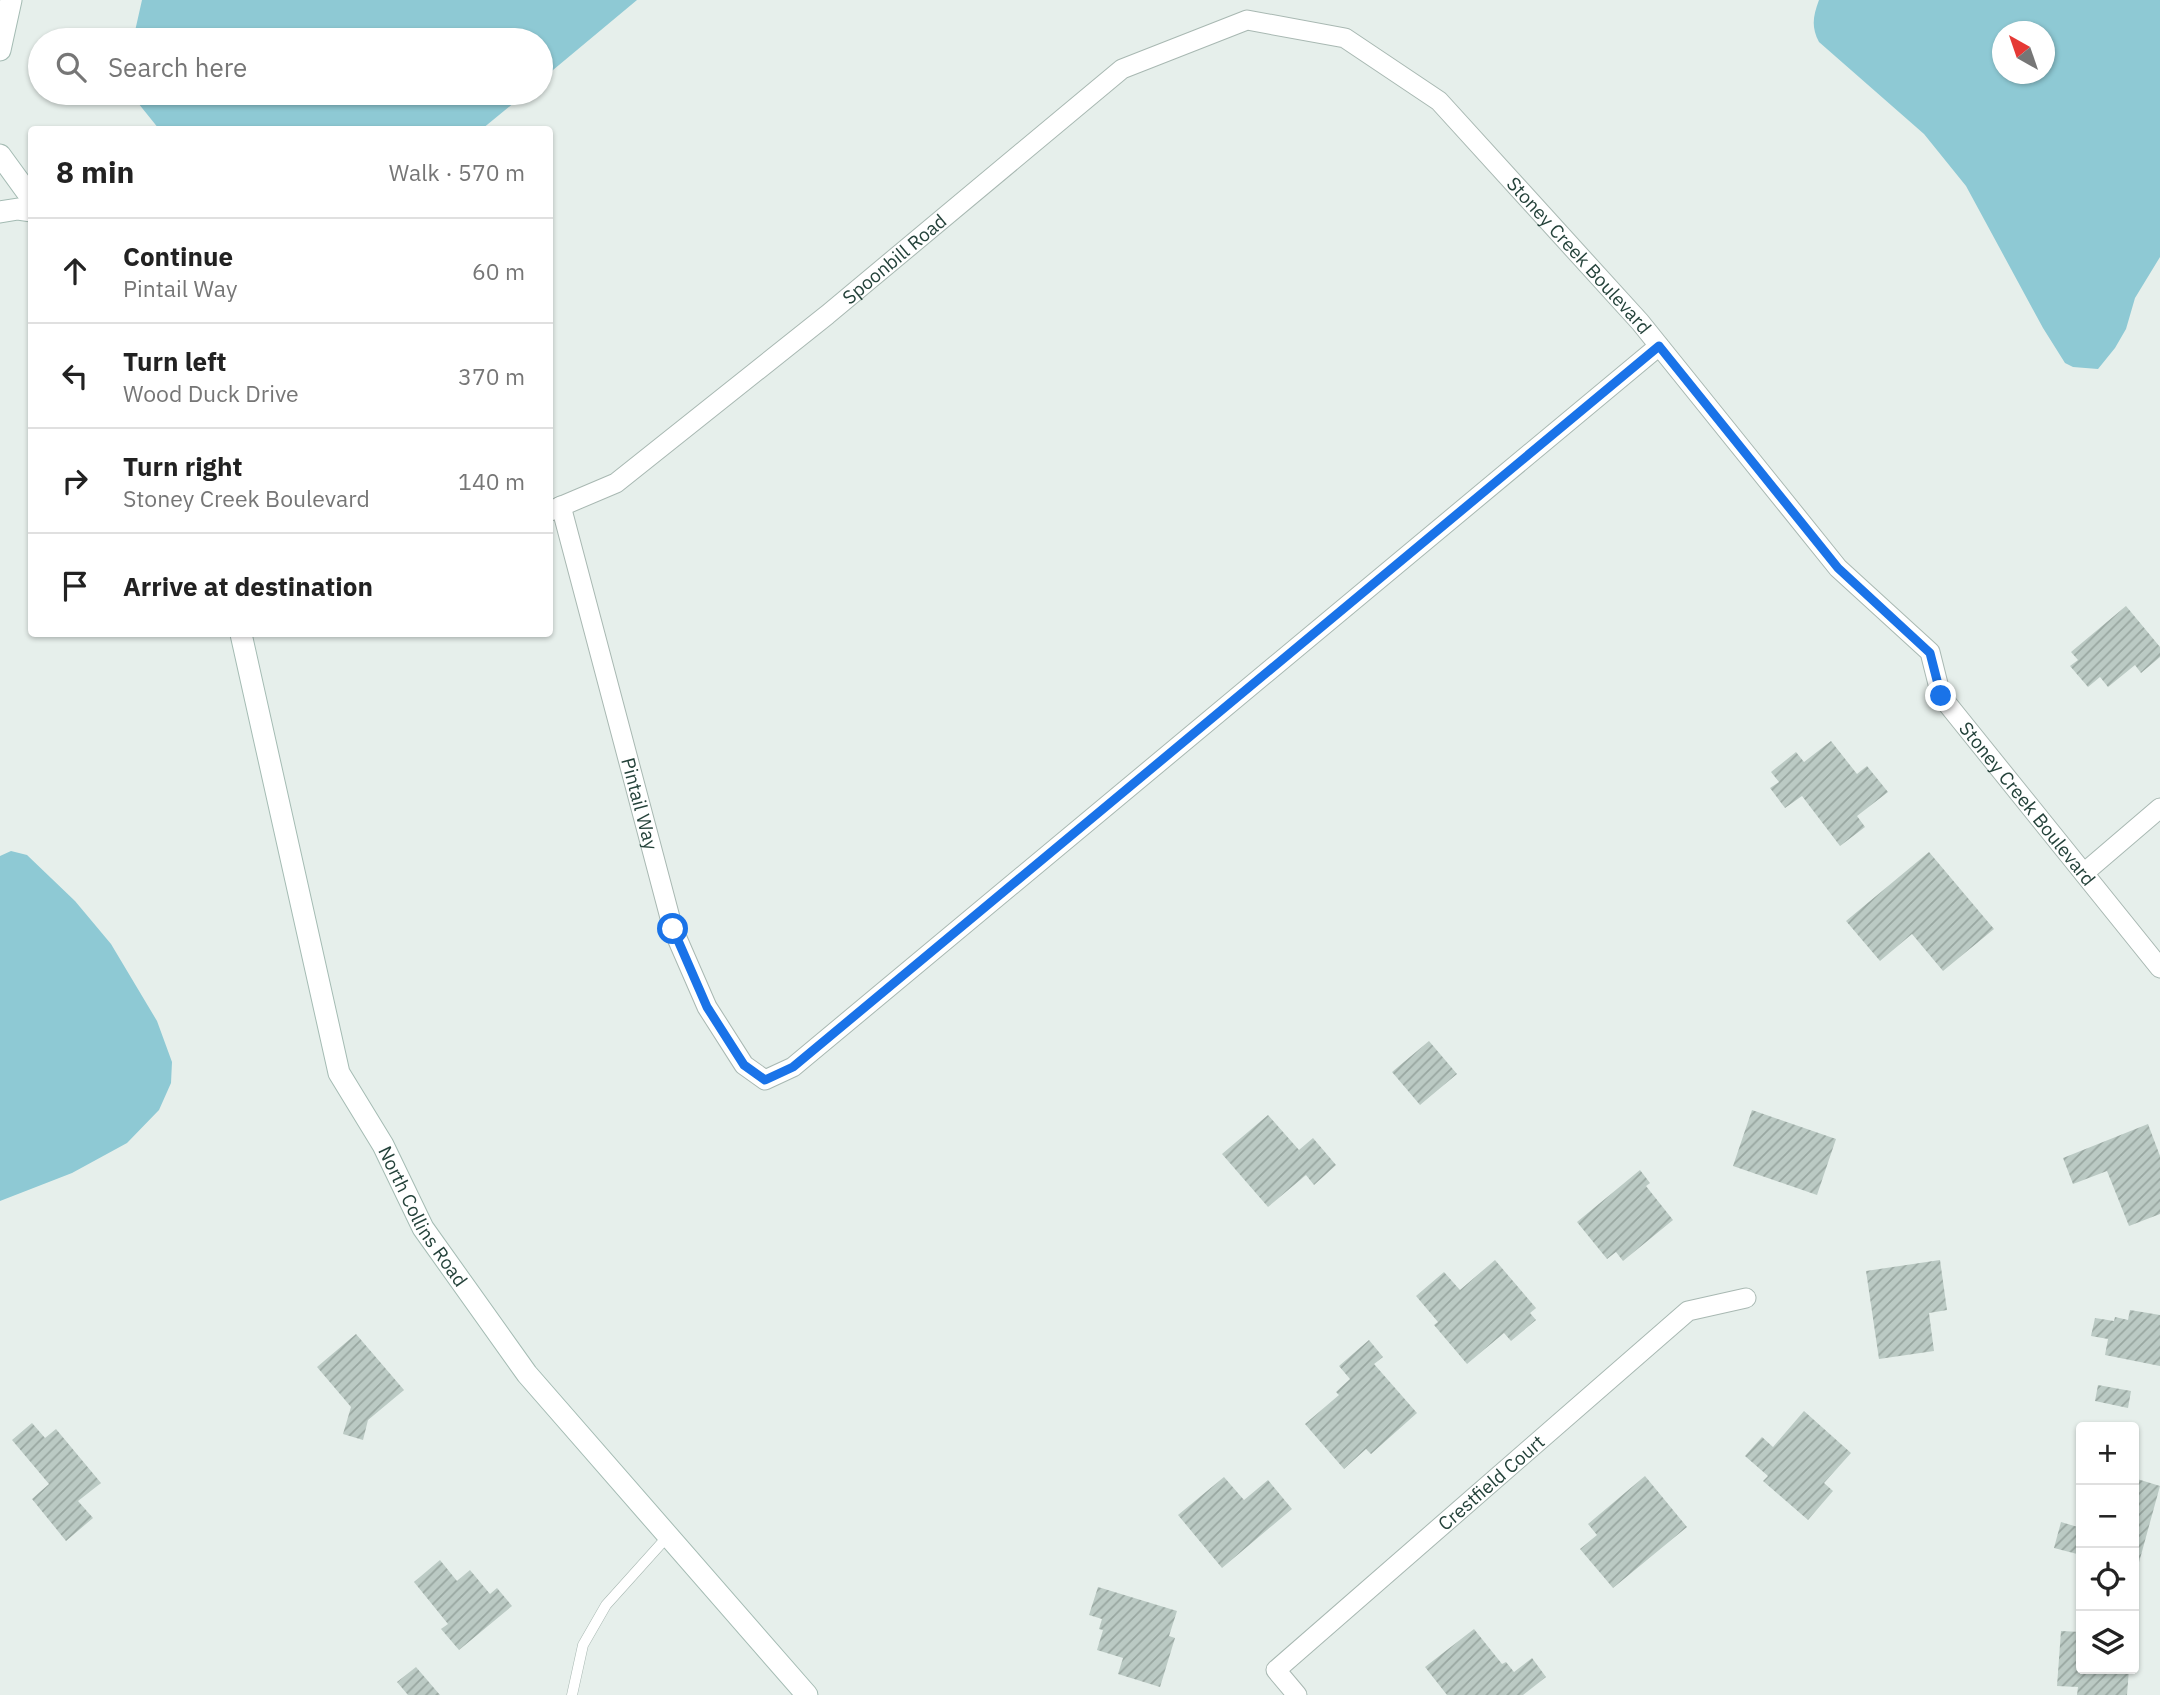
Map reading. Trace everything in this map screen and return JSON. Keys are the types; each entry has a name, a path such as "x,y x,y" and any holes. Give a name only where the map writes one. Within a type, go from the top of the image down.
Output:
{"street":[{"path":"0,50 11,0"},
{"name":"Stoney Creek Boulevard","path":"1247,20 1345,38 1439,101 1659,346 1838,568 1930,653 1941,696 2160,968"},
{"name":"Spoonbill Road","path":"555,508 616,483 827,315 1122,69 1247,20"},
{"path":"0,155 28,194"},
{"path":"0,212 28,210"},
{"name":"Pintail Way","path":"555,508 673,929 707,1007 744,1065 765,1080 793,1067 1659,346"},
{"name":"North Collins Road","path":"242,637 339,1073 383,1146 423,1228 527,1374 807,1695"},
{"path":"2084,873 2160,808"},
{"name":"Crestfield Court","path":"1297,1695 1276,1670 1688,1311 1746,1298"}],"lane":[{"path":"572,1695 583,1645 606,1605 668,1535"}],"water":[{"path":"142,0 637,0 553,70 553,28 136,28"},
{"path":"1819,0 2160,0 2160,257 2135,298 2126,329 2098,369 2073,367 2065,363 2043,328 1966,186 1924,134 1819,42 1814,16"},
{"path":"140,105 511,105 486,126 157,126"},
{"path":"11,851 27,855 75,901 111,944 157,1021 172,1062 171,1083 159,1110 127,1143 72,1173 0,1201 0,856"}],"building":[{"path":"2126,606 2160,647 2160,657 2141,673 2135,665 2108,687 2100,677 2088,687 2070,666 2078,660 2071,652"},
{"path":"1831,741 1857,774 1867,766 1888,792 1857,816 1865,827 1840,846 1802,796 1785,808 1770,788 1779,782 1771,772 1796,752 1804,762"},
{"path":"1929,852 1994,929 1943,971 1912,934 1880,961 1846,921"},
{"path":"1429,1041 1457,1074 1420,1105 1392,1072"},
{"path":"1752,1110 1836,1139 1817,1195 1733,1166"},
{"path":"1268,1115 1299,1150 1313,1138 1336,1165 1314,1185 1306,1175 1268,1207 1222,1154"},
{"path":"2148,1124 2160,1156 2160,1214 2129,1226 2107,1171 2073,1184 2063,1158"},
{"path":"1640,1170 1650,1183 1646,1186 1673,1220 1623,1261 1616,1252 1607,1259 1577,1222"},
{"path":"1495,1260 1536,1308 1530,1313 1536,1320 1511,1341 1504,1333 1467,1364 1434,1325 1438,1322 1416,1296 1444,1272 1460,1290"},
{"path":"1940,1260 1947,1310 1929,1313 1934,1351 1879,1359 1866,1271"},
{"path":"2130,1310 2160,1315 2160,1366 2105,1355 2108,1339 2091,1336 2095,1318 2114,1321 2115,1317 2128,1320"},
{"path":"356,1334 404,1390 368,1420 363,1440 343,1434 351,1407 317,1367"},
{"path":"1369,1340 1383,1357 1374,1364 1417,1413 1371,1454 1366,1449 1344,1469 1305,1424 1339,1395 1336,1392 1350,1379 1339,1366"},
{"path":"2098,1385 2131,1391 2128,1408 2095,1401"},
{"path":"1804,1411 1851,1453 1824,1483 1833,1491 1808,1520 1763,1481 1768,1476 1745,1456 1762,1437 1773,1447"},
{"path":"32,1423 45,1438 56,1429 101,1483 78,1501 93,1518 66,1541 32,1499 49,1484 12,1440"},
{"path":"1645,1476 1687,1527 1613,1588 1580,1549 1597,1535 1588,1524"},
{"path":"1224,1477 1244,1500 1268,1480 1292,1509 1222,1568 1178,1515"},
{"path":"2139,1480 2160,1486 2139,1562"},
{"path":"2061,1522 2076,1526 2076,1554 2054,1548"},
{"path":"440,1560 457,1581 470,1570 490,1594 497,1588 512,1606 459,1650 441,1629 448,1624 414,1582"},
{"path":"1098,1587 1177,1611 1169,1636 1175,1638 1160,1687 1118,1674 1123,1658 1097,1650 1103,1630 1099,1629 1102,1619 1089,1615"},
{"path":"1474,1629 1502,1664 1506,1662 1514,1672 1532,1658 1546,1677 1523,1695 1447,1695 1425,1667"},
{"path":"2061,1631 2076,1632 2076,1674 2129,1674 2127,1695 2077,1695 2078,1687 2057,1686"},
{"path":"416,1667 440,1695 408,1695 397,1682"}],"route":[{"path":"673,929 707,1007 744,1065 765,1080 793,1067 1659,346 1838,568 1930,653 1941,696"}]}
